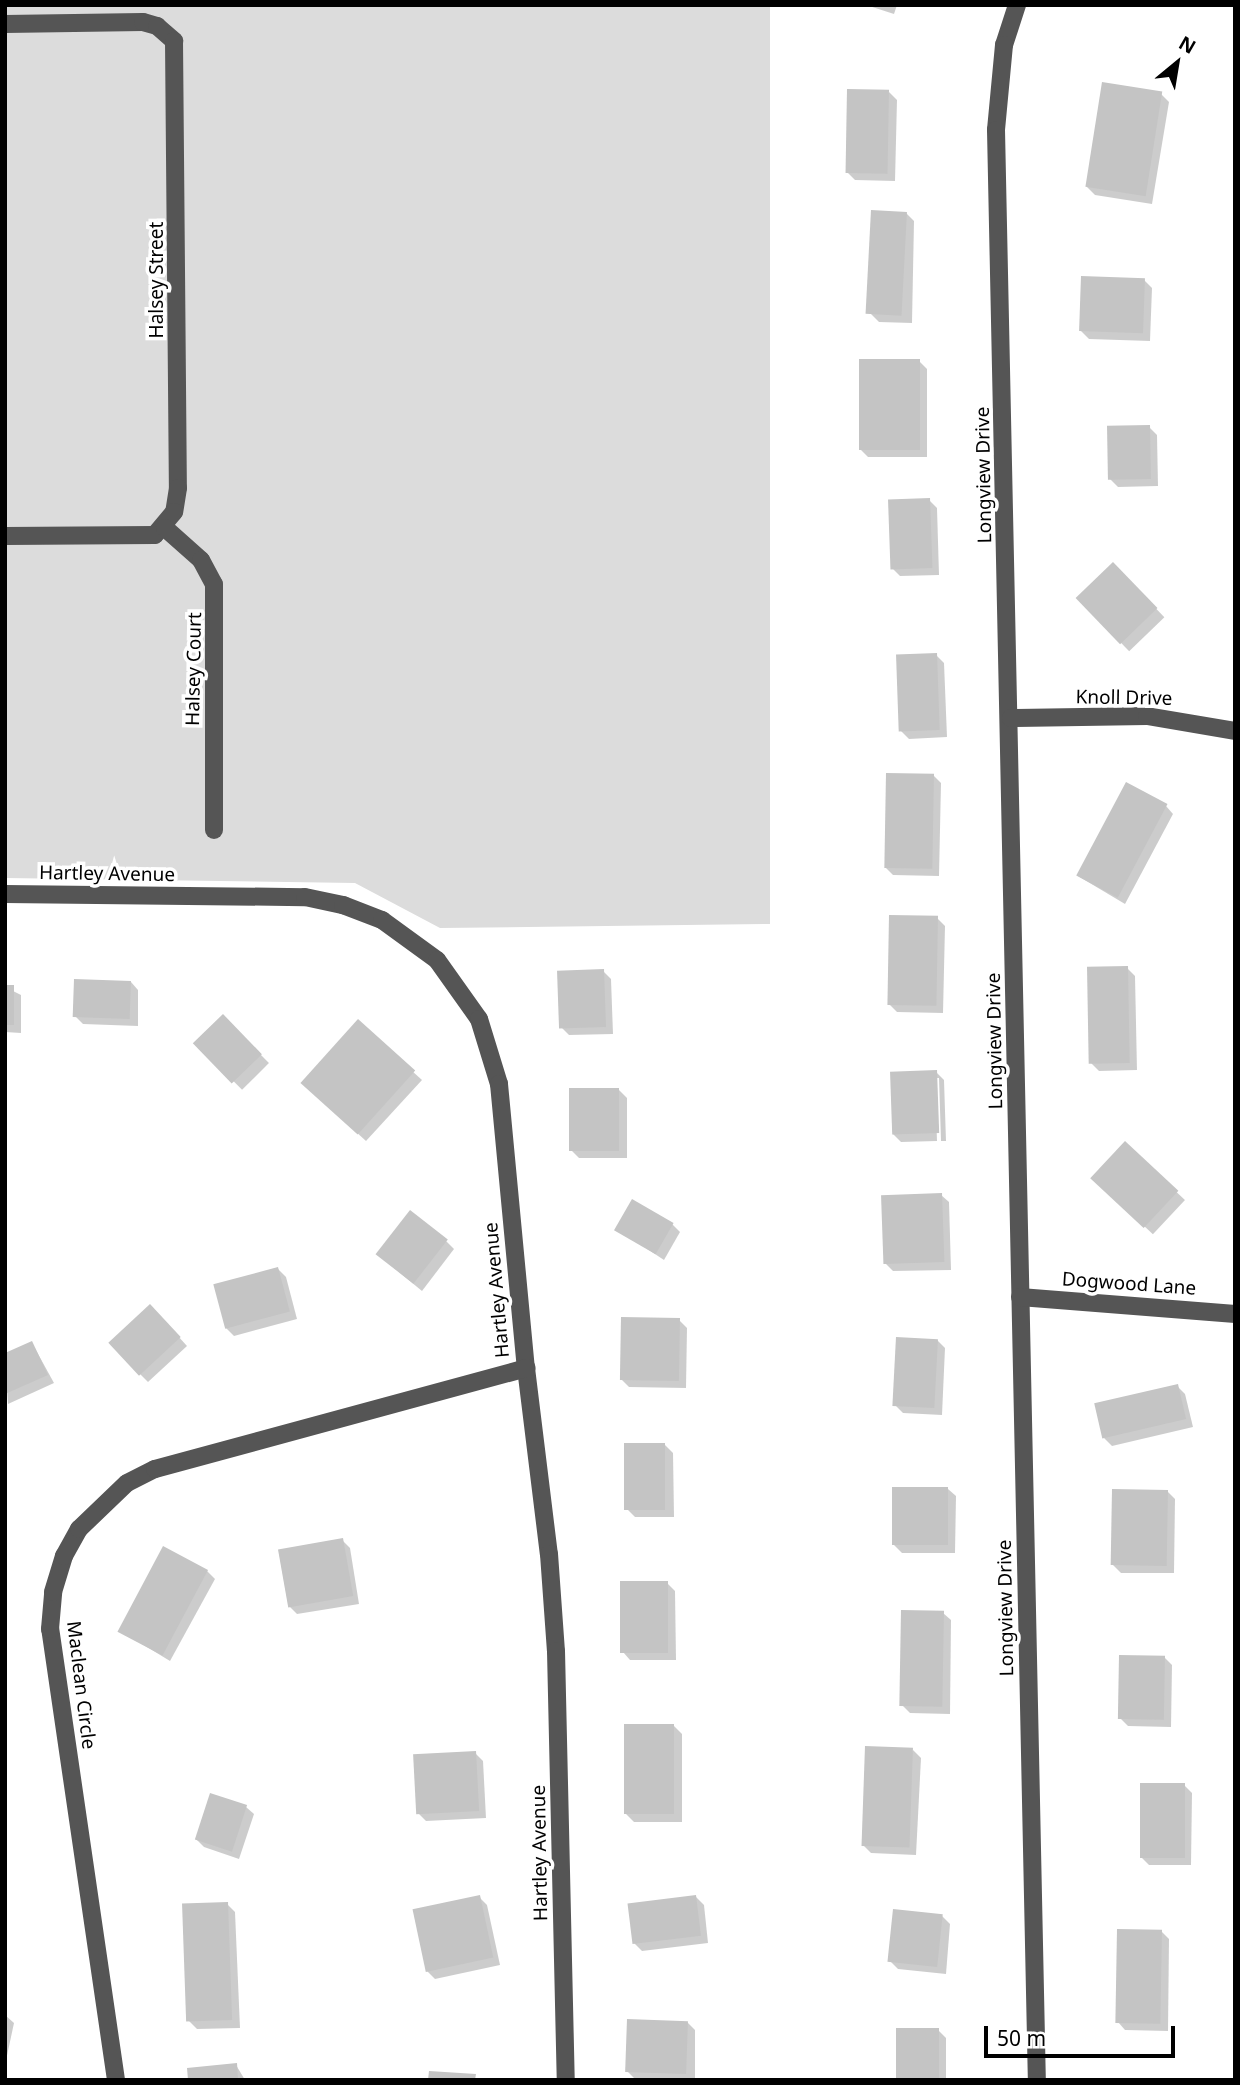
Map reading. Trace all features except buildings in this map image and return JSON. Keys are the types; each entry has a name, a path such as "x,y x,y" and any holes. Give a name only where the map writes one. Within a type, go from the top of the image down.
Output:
{"street":[{"name":"Longview Drive","path":"1017,5 1003,45 996,88 1037,2080"},
{"name":"Halsey Street","path":"5,24 143,22 167,34 177,51 178,488 166,527"},
{"path":"5,537 140,538 166,527"},
{"name":"Halsey Court","path":"166,527 201,560 214,584 214,830"},
{"name":"Knoll Drive","path":"1011,718 1147,716 1235,731"},
{"name":"Hartley Avenue","path":"5,894 305,897 343,905 382,920 437,960 479,1019 499,1084 556,1651 566,2080"},
{"name":"Dogwood Lane","path":"1020,1297 1235,1314"},
{"name":"Maclean Circle","path":"116,2080 50,1629 52,1592 74,1538 100,1504 155,1469 526,1368"}],"shaded area":[{"path":"5,5 770,5 770,924 440,928 355,883 5,878"}]}
